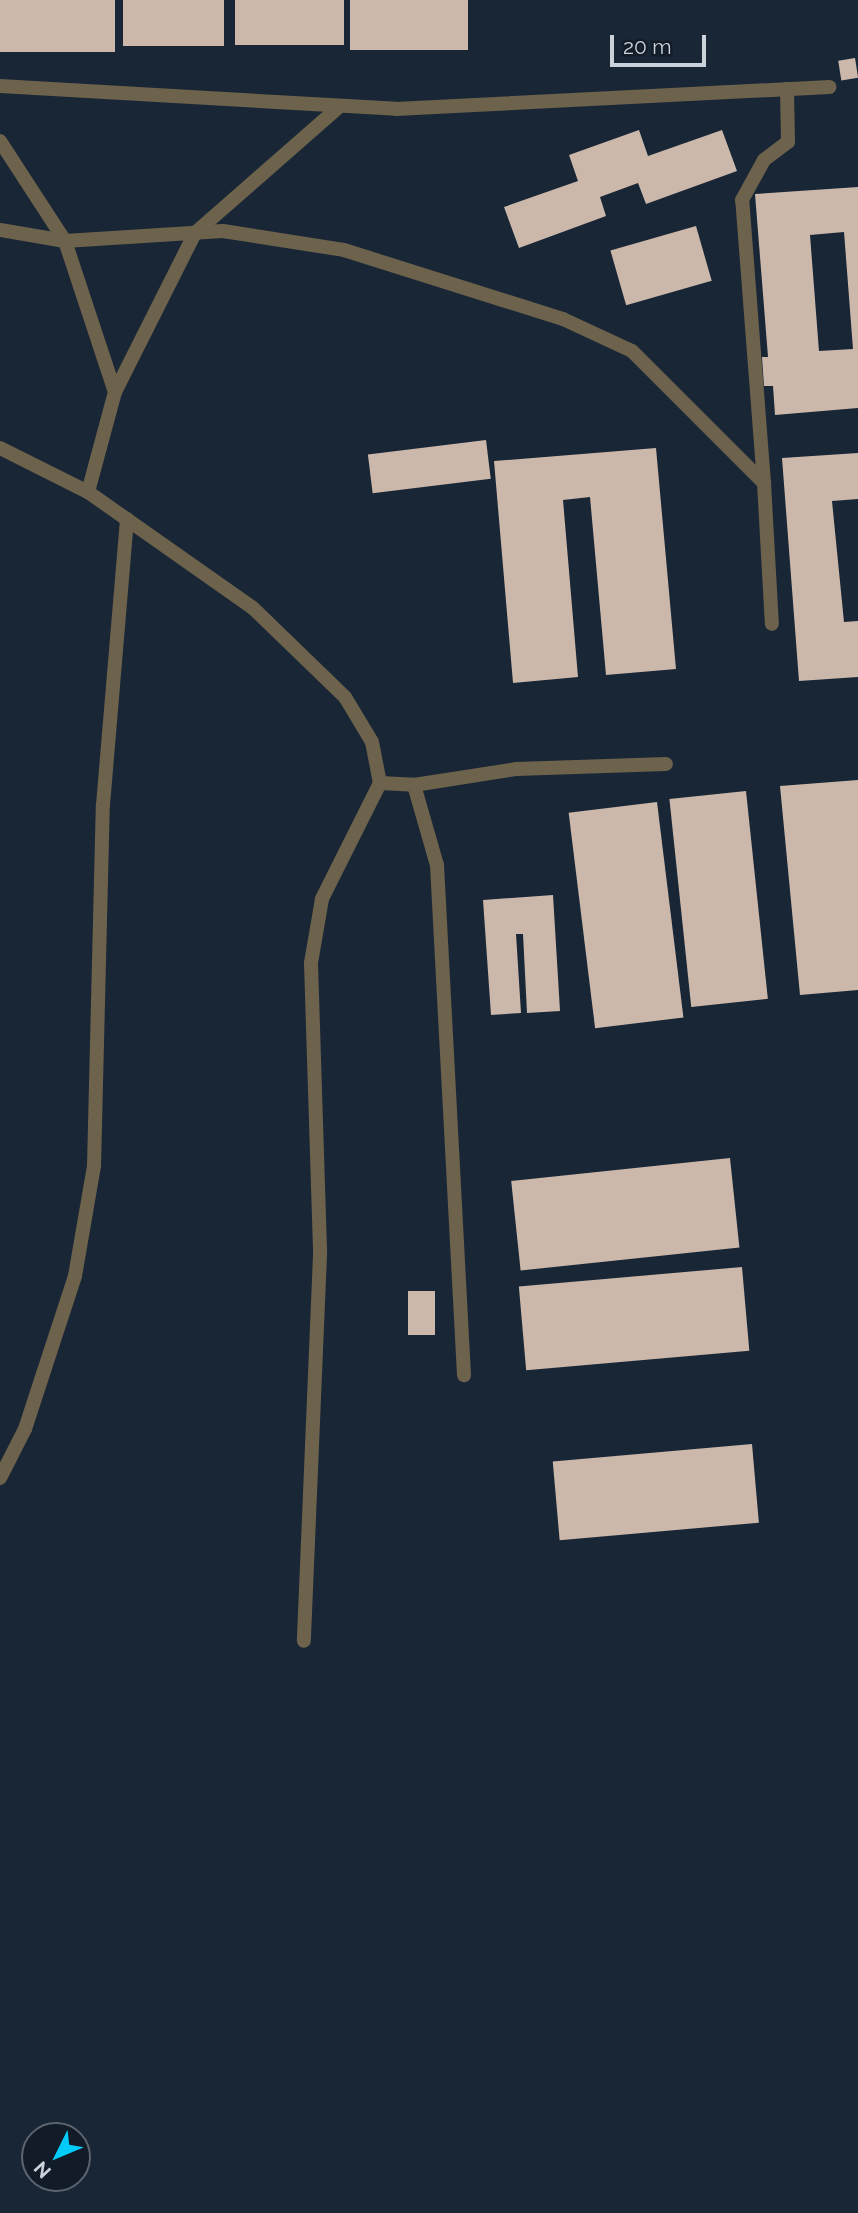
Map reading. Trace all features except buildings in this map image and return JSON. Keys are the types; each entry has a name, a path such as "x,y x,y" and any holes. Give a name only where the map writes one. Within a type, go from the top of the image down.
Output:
{"lane":[{"path":"0,86 338,108 829,87"},
{"path":"772,624 742,200 764,160 788,142 787,89"},
{"path":"88,492 115,392 195,233 338,108"},
{"path":"0,141 65,241 115,392"},
{"path":"0,230 65,241 223,231 344,250 563,319 632,351 764,483"},
{"path":"0,448 88,492 253,608 345,697 372,743 380,783 322,899 311,963 320,1255 304,1641"},
{"path":"0,1478 25,1429 75,1276 94,1166 103,805 127,519"},
{"path":"380,783 414,785 516,769 666,764"},
{"path":"414,785 437,865 464,1375"}],"shaded area":[{"path":"0,0 858,0 858,2213 0,2213"}]}
